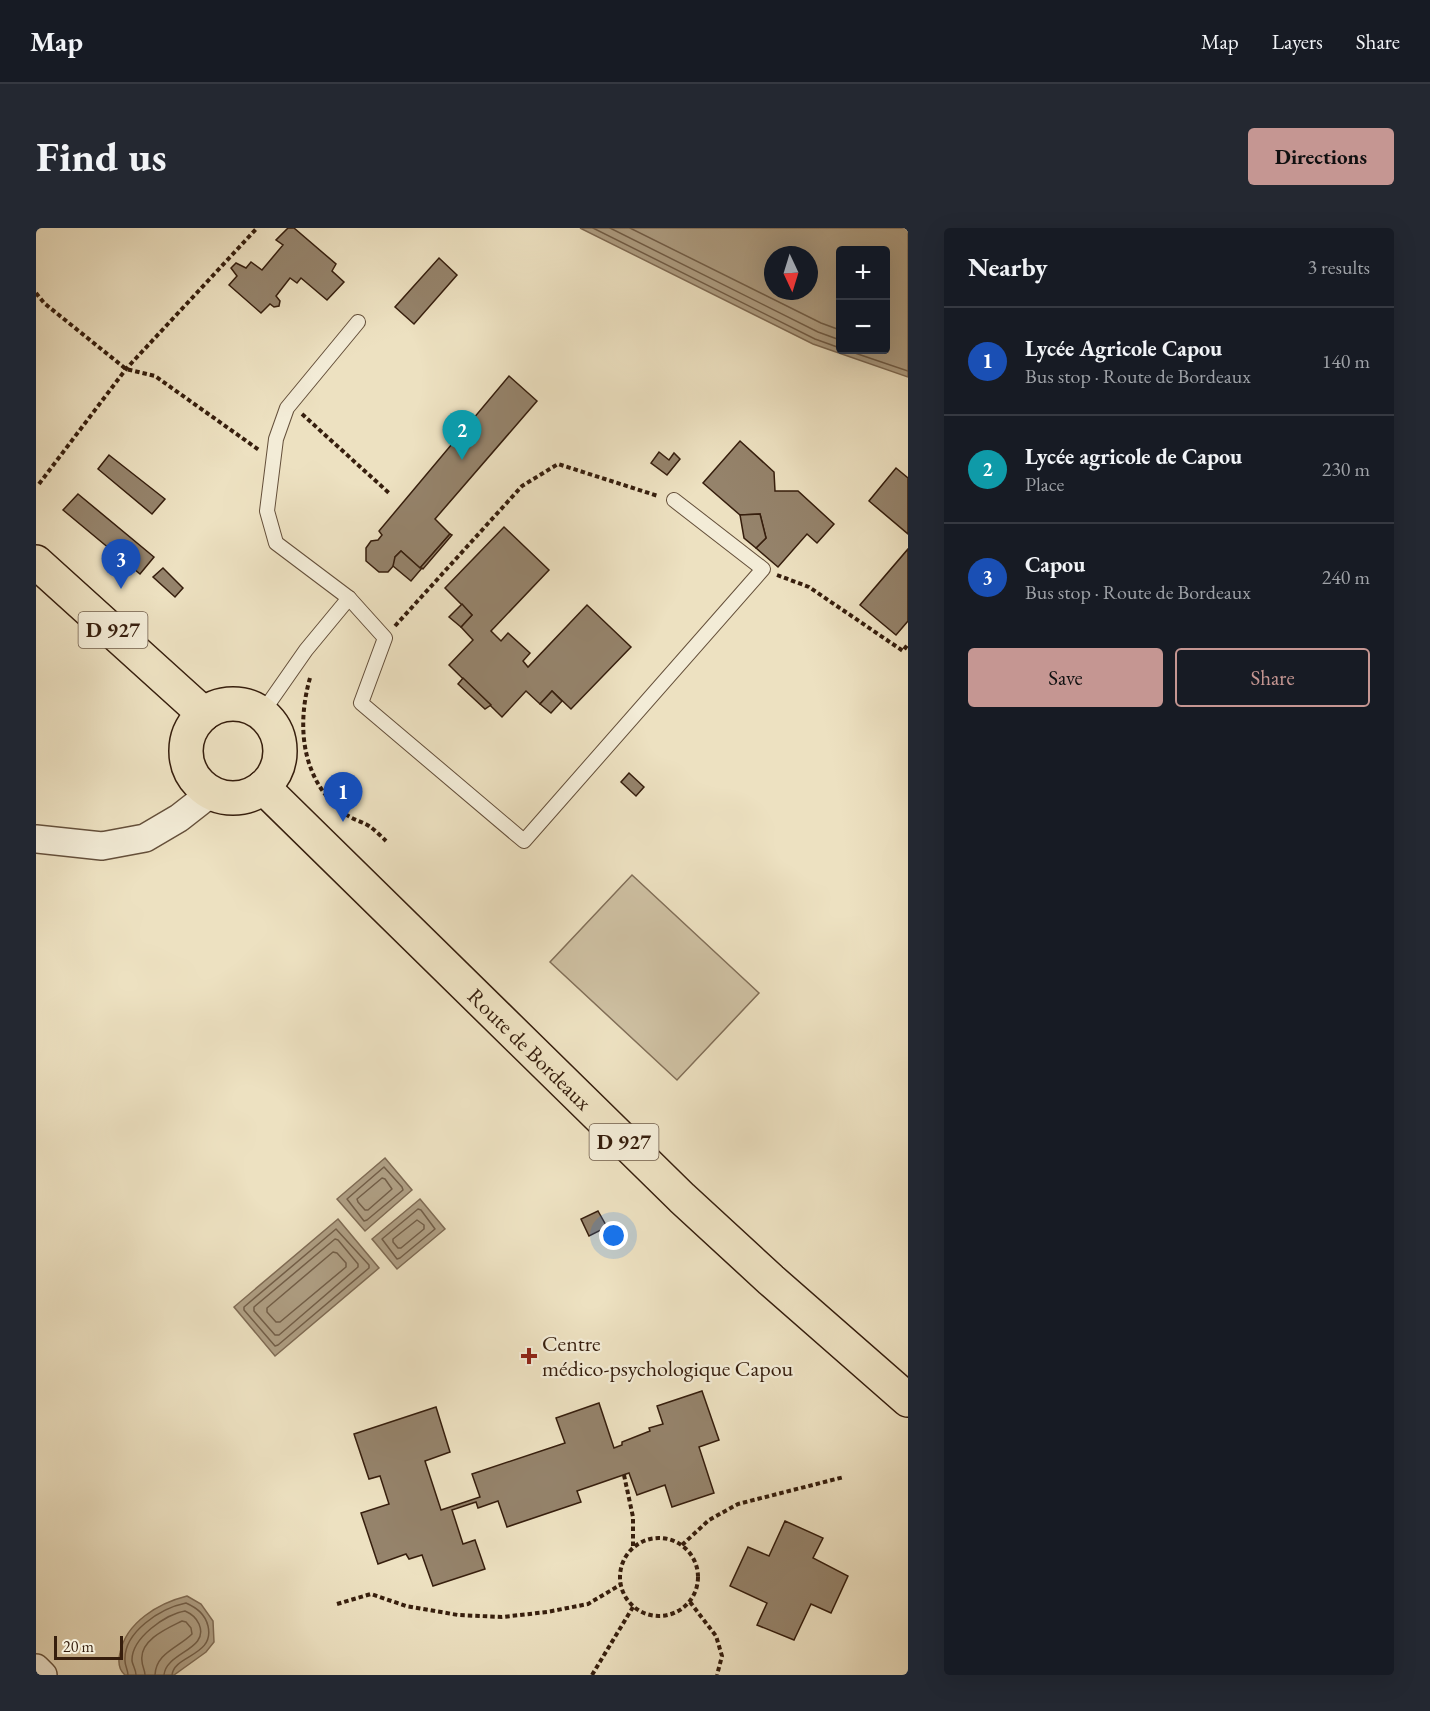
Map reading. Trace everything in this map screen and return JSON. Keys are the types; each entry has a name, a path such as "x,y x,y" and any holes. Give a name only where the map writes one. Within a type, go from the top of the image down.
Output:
{"main road":[{"name":"D 927","path":"36,562 204,714"},
{"path":"233,704 249,706 262,713 273,725 279,739 281,754 277,770 269,783 257,793 242,798 226,798 211,794 199,784 190,771 186,756 187,740 193,726 204,714 218,707 233,704"},
{"name":"Route de Bordeaux","path":"263,787 682,1198 771,1280 908,1400"}],"street":[{"path":"36,839 102,846 145,838 179,818 211,794"},
{"path":"36,1668 44,1675"}],"lane":[{"path":"358,322 291,403 276,439 267,511 276,543 349,598 385,638 362,704 524,841 763,569 674,500"},
{"path":"262,713 306,650 349,598"}],"path":[{"path":"39,484 126,369 258,228"},
{"path":"36,293 44,303 126,369 155,376 273,460"},
{"path":"291,403 389,493"},
{"path":"385,638 522,486 558,464 639,492 674,500"},
{"path":"763,569 809,587 903,651 908,644"},
{"path":"311,672 306,692 303,724 308,764 329,800 355,821 367,824 386,841"},
{"path":"624,1475 633,1517 633,1548"},
{"path":"682,1545 709,1520 738,1504 844,1477"},
{"path":"657,1538 670,1539 682,1545 692,1555 698,1566 699,1579 690,1602 681,1611 669,1616 656,1617 644,1614 625,1598 620,1585 620,1571 624,1559 633,1548 644,1541 657,1538"},
{"path":"338,1604 371,1594 406,1606 458,1615 502,1617 588,1604 620,1585"},
{"path":"690,1602 716,1636 722,1656 717,1675"},
{"path":"592,1675 633,1607"}],"shaded area":[{"path":"632,875 759,993 677,1080 550,962"}],"water":[{"path":"580,228 908,228 908,377 842,354 890,354 890,246 836,246 836,352 813,344"},
{"path":"385,1158 412,1190 365,1231 337,1199"},
{"path":"420,1199 445,1229 397,1269 372,1239"},
{"path":"338,1219 379,1268 275,1356 234,1307"},
{"path":"187,1596 201,1604 213,1621 214,1642 206,1652 174,1675 125,1675 120,1668 120,1653 123,1642 136,1623 155,1609"}],"building":[{"path":"288,228 294,228 336,264 332,271 344,282 327,300 301,278 297,283 290,278 276,296 280,301 279,306 274,307 270,304 261,313 229,285 237,276 231,268 236,263 246,268 251,262 262,270 283,245 276,240"},
{"path":"439,258 457,275 414,324 395,307"},
{"path":"509,376 537,401 435,519 450,534 420,568 401,551 395,557 395,564 388,572 379,572 366,561 366,548 371,541 378,540 382,535 379,531"},
{"path":"740,441 774,472 775,491 798,491 834,524 817,543 807,534 778,567 756,548 766,538 760,514 740,515 703,483"},
{"path":"659,452 669,460 674,453 680,459 667,475 651,463"},
{"path":"109,455 165,499 152,514 98,469"},
{"path":"896,468 908,478 908,534 869,501"},
{"path":"78,494 154,557 140,574 63,510"},
{"path":"760,514 766,538 756,548 744,538 740,515"},
{"path":"504,527 549,570 491,631 501,641 508,633 530,653 523,661 528,667 587,605 631,647 571,709 552,691 540,704 526,691 502,717 449,665 473,640 461,627 472,615 445,588"},
{"path":"450,534 452,535 411,581 393,566 395,557 401,551 420,568"},
{"path":"908,549 908,621 896,635 860,605"},
{"path":"163,568 183,588 175,597 153,577"},
{"path":"462,604 472,615 461,627 449,617"},
{"path":"463,678 491,705 485,709 458,684"},
{"path":"552,691 562,701 551,713 540,704"},
{"path":"629,773 644,787 636,796 621,782"},
{"path":"598,1211 607,1227 589,1236 581,1219"},
{"path":"702,1391 719,1440 699,1447 714,1493 672,1507 665,1485 637,1495 629,1473 577,1491 581,1502 507,1527 498,1501 478,1508 476,1502 452,1510 463,1544 475,1540 485,1569 433,1586 422,1555 409,1559 406,1554 378,1564 361,1513 389,1504 380,1476 369,1479 354,1434 436,1407 450,1452 425,1461 441,1510 480,1497 472,1474 565,1443 556,1418 599,1403 614,1448 622,1445 622,1442 650,1431 649,1428 663,1424 657,1406"},
{"path":"785,1521 823,1538 813,1558 848,1576 831,1613 811,1604 794,1640 757,1625 767,1603 730,1586 748,1547 769,1556"}],"place":[{"name":"Lycée agricole de Capou","path":"462,460"},
{"name":"Capou","path":"121,589"},
{"name":"Lycée Agricole Capou","path":"343,822"},
{"name":"Centre médico-psychologique Capou","path":"529,1356"}]}
